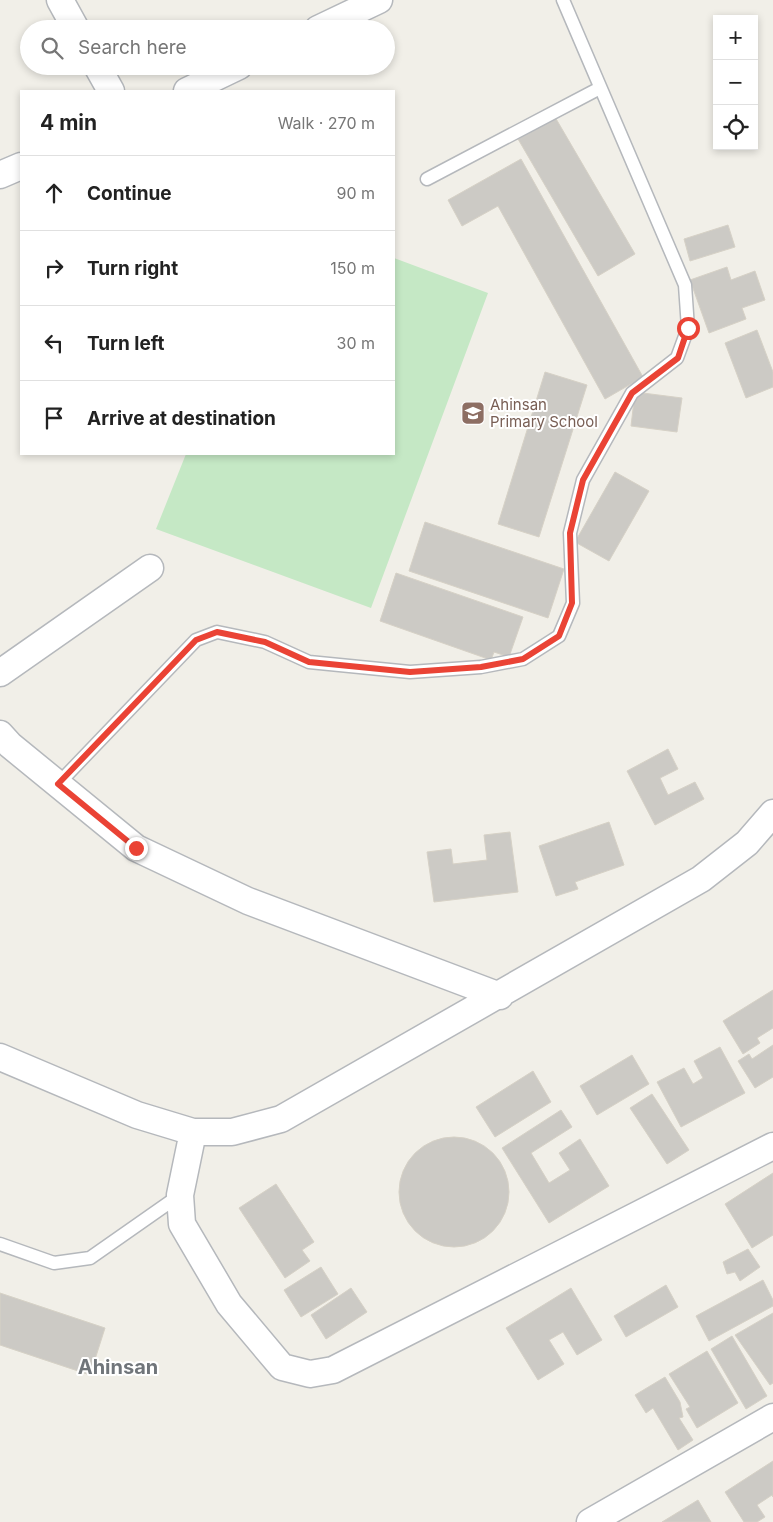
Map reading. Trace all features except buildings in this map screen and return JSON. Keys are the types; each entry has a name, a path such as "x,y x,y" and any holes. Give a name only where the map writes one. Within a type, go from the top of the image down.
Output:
{"street":[{"path":"60,0 71,20"},
{"path":"337,20 378,0"},
{"path":"102,75 110,90"},
{"path":"188,90 220,75"},
{"path":"0,175 20,166"},
{"path":"0,673 150,568"},
{"path":"0,734 10,745 136,848 248,901 500,996"},
{"path":"0,1057 137,1115 193,1132 232,1132 281,1119 500,996 702,878 747,843 773,813"},
{"path":"193,1132 180,1195 182,1224 228,1304 282,1367 310,1374 333,1370 773,1146"},
{"path":"590,1522 773,1417"}],"lane":[{"path":"58,784 196,640 217,632 265,642 309,662 410,672 481,667 523,659 559,636 572,603 570,533 583,480 632,393 678,358 688,328 685,286 563,0"},
{"path":"427,179 600,88"},
{"path":"0,1244 54,1263 90,1258 180,1195"}],"green space":[{"path":"395,258 488,293 371,608 156,529 186,455 395,455"}],"place":[{"name":"Ahinsan Primary School","path":"473,413"}],"district":[{"name":"Ahinsan","path":"118,1367"}],"route":[{"path":"136,848 58,784 196,640 217,632 265,642 309,662 410,672 481,667 523,659 559,636 572,603 570,533 583,480 632,393 678,358 688,328"}]}
